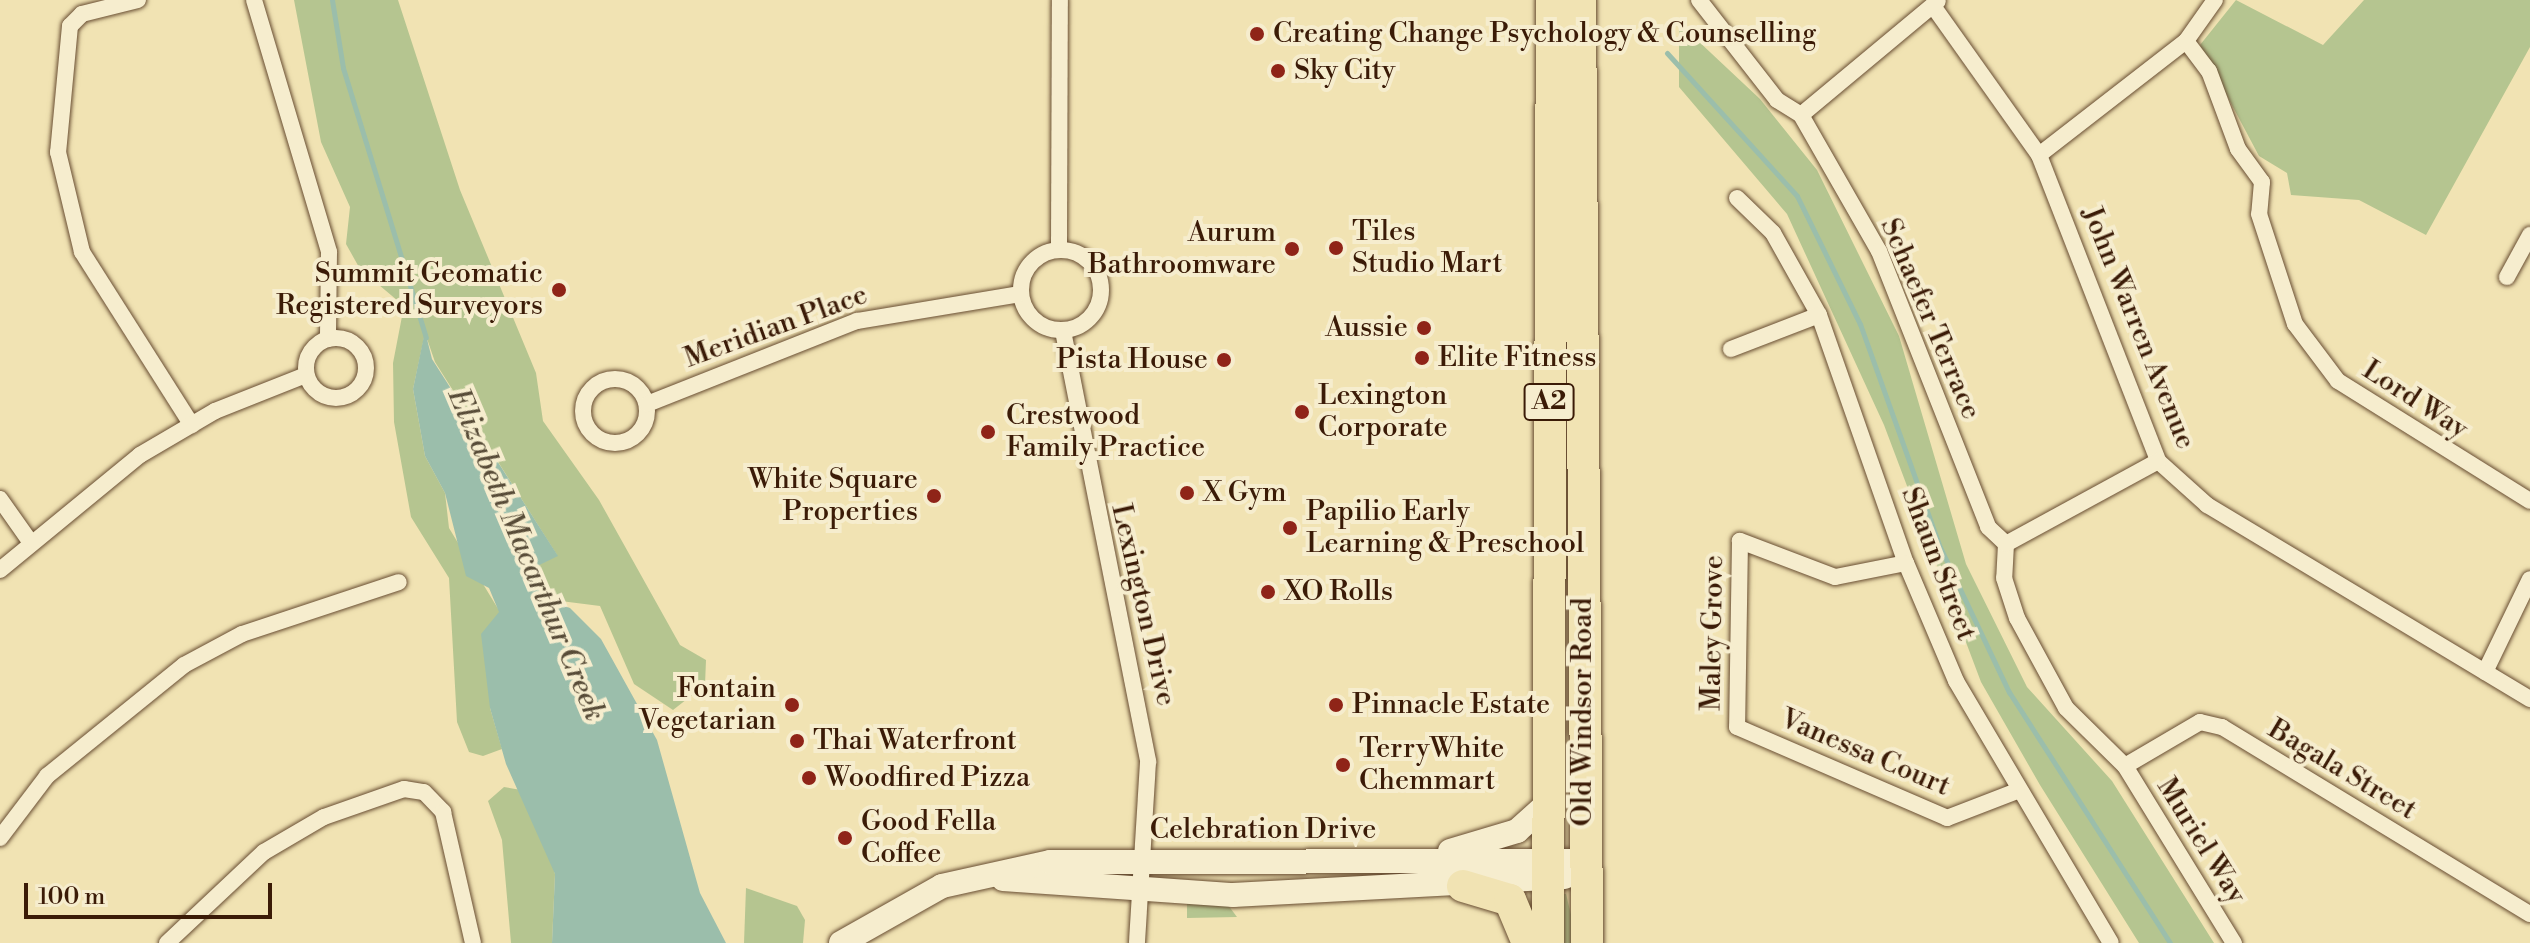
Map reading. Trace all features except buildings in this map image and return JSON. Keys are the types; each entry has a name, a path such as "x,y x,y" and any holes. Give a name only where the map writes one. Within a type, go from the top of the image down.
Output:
{"highway":[{"name":"Old Windsor Road","path":"1548,943 1546,805 1552,0"},
{"name":"Old Windsor Road","path":"1580,0 1584,869 1587,943"},
{"path":"1463,886 1510,900 1528,943"}],"street":[{"path":"138,0 82,14 70,26 58,152 82,252 192,425"},
{"path":"254,0 329,252 328,339"},
{"path":"1059,249 1060,0"},
{"path":"1699,0 1777,100 1801,115 1936,3"},
{"path":"2039,155 2186,41 2215,0"},
{"name":"John Warren Avenue","path":"1936,3 2039,155 2158,461 2207,505 2530,699"},
{"name":"Lord Way","path":"2186,41 2209,71 2238,149 2262,182 2259,214 2295,324 2338,381 2530,501"},
{"name":"Schaefer Terrace","path":"1801,115 1879,251 1988,527 2006,544"},
{"name":"Shaun Street","path":"1737,198 1773,233 1819,315 1906,563 1956,681 2017,791 2111,943"},
{"path":"2507,277 2530,235"},
{"path":"1059,249 1091,264 1102,286 1094,313 1063,331 1031,318 1020,294 1035,257 1059,249"},
{"name":"Meridian Place","path":"647,404 857,321 1020,294"},
{"path":"1731,349 1819,315"},
{"name":"Lexington Drive","path":"1063,331 1083,462 1143,726 1145,861 1137,943"},
{"path":"306,375 310,352 328,339"},
{"path":"306,375 331,397 361,383 360,350 328,339"},
{"path":"0,570 140,455 192,425 306,375"},
{"path":"604,381 635,386 647,404 641,432 625,442 605,442 585,422 588,394 604,381"},
{"path":"2006,544 2158,461"},
{"path":"0,499 31,543"},
{"name":"Maley Grove","path":"1737,727 1740,541 1835,577 1906,563"},
{"name":"Muriel Way","path":"2006,544 2004,578 2017,618 2066,708 2125,766 2234,943"},
{"path":"2485,672 2530,579"},
{"path":"0,838 47,776 184,665 242,634 399,582"},
{"name":"Bagala Street","path":"2125,766 2200,722 2222,727 2530,914"},
{"name":"Vanessa Court","path":"1737,727 1947,818 2017,791"},
{"path":"167,943 264,852 324,817 404,789 424,792 443,812 473,943"},
{"path":"1433,858 1517,831 1546,805"},
{"name":"Celebration Drive","path":"841,943 905,902 981,877 1050,862 1145,861 1262,866 1433,858 1548,869"},
{"path":"1548,869 1584,869"},
{"name":"Celebration Drive","path":"981,877 1141,892 1463,886 1548,869"}],"green space":[{"path":"294,0 398,0 460,190 536,373 543,421 599,500 680,645 706,660 705,685 673,710 634,684 600,606 545,599 531,569 557,555 435,362 425,333 413,389 425,456 445,493 449,528 500,612 490,708 502,749 483,756 469,752 457,722 449,578 411,517 394,422 393,363 404,306 360,269 346,244 350,207 321,142"},
{"path":"2236,0 2323,45 2364,0 2530,0 2530,47 2426,235 2359,200 2291,195 2287,173 2259,156 2200,45"},
{"path":"1679,23 1760,99 1817,170 1899,336 1966,564 2027,687 2112,781 2214,943 2139,943 2040,785 1981,682 1884,425 1787,214 1679,87"},
{"path":"504,787 521,790 546,841 555,874 552,943 511,943 502,840 488,801"},
{"path":"746,888 797,906 805,920 803,943 744,943"},
{"path":"1559,894 1566,894 1578,943 1558,943"},
{"path":"1187,904 1228,905 1237,917 1187,918"}],"water":[{"path":"425,331 432,359 558,556 531,569 545,599 570,608 601,639 657,740 700,893 726,943 552,943 555,874 506,764 490,708 481,634 499,612 489,588 466,576 445,493 425,456 413,389"}],"waterway":[{"name":"Elizabeth Macarthur Creek","path":"332,0 343,68 426,337"},
{"path":"1667,53 1797,196 1860,324 1940,547 2009,692 2170,943"}],"place":[{"name":"Creating Change Psychology & Counselling","path":"1257,34"},
{"name":"Sky City","path":"1278,71"},
{"name":"Tiles Studio Mart","path":"1336,248"},
{"name":"Aurum Bathroomware","path":"1292,249"},
{"name":"Summit Geomatic Registered Surveyors","path":"559,290"},
{"name":"Aussie","path":"1424,328"},
{"name":"Elite Fitness","path":"1422,358"},
{"name":"Pista House","path":"1224,360"},
{"name":"Lexington Corporate","path":"1302,412"},
{"name":"Crestwood Family Practice","path":"988,432"},
{"name":"X Gym","path":"1187,493"},
{"name":"White Square Properties","path":"934,496"},
{"name":"Papilio Early Learning & Preschool","path":"1290,528"},
{"name":"XO Rolls","path":"1268,592"},
{"name":"Fontain Vegetarian","path":"792,705"},
{"name":"Pinnacle Estate","path":"1336,705"},
{"name":"Thai Waterfront","path":"797,741"},
{"name":"TerryWhite Chemmart","path":"1343,765"},
{"name":"Woodfired Pizza","path":"809,778"},
{"name":"Good Fella Coffee","path":"845,838"}]}
